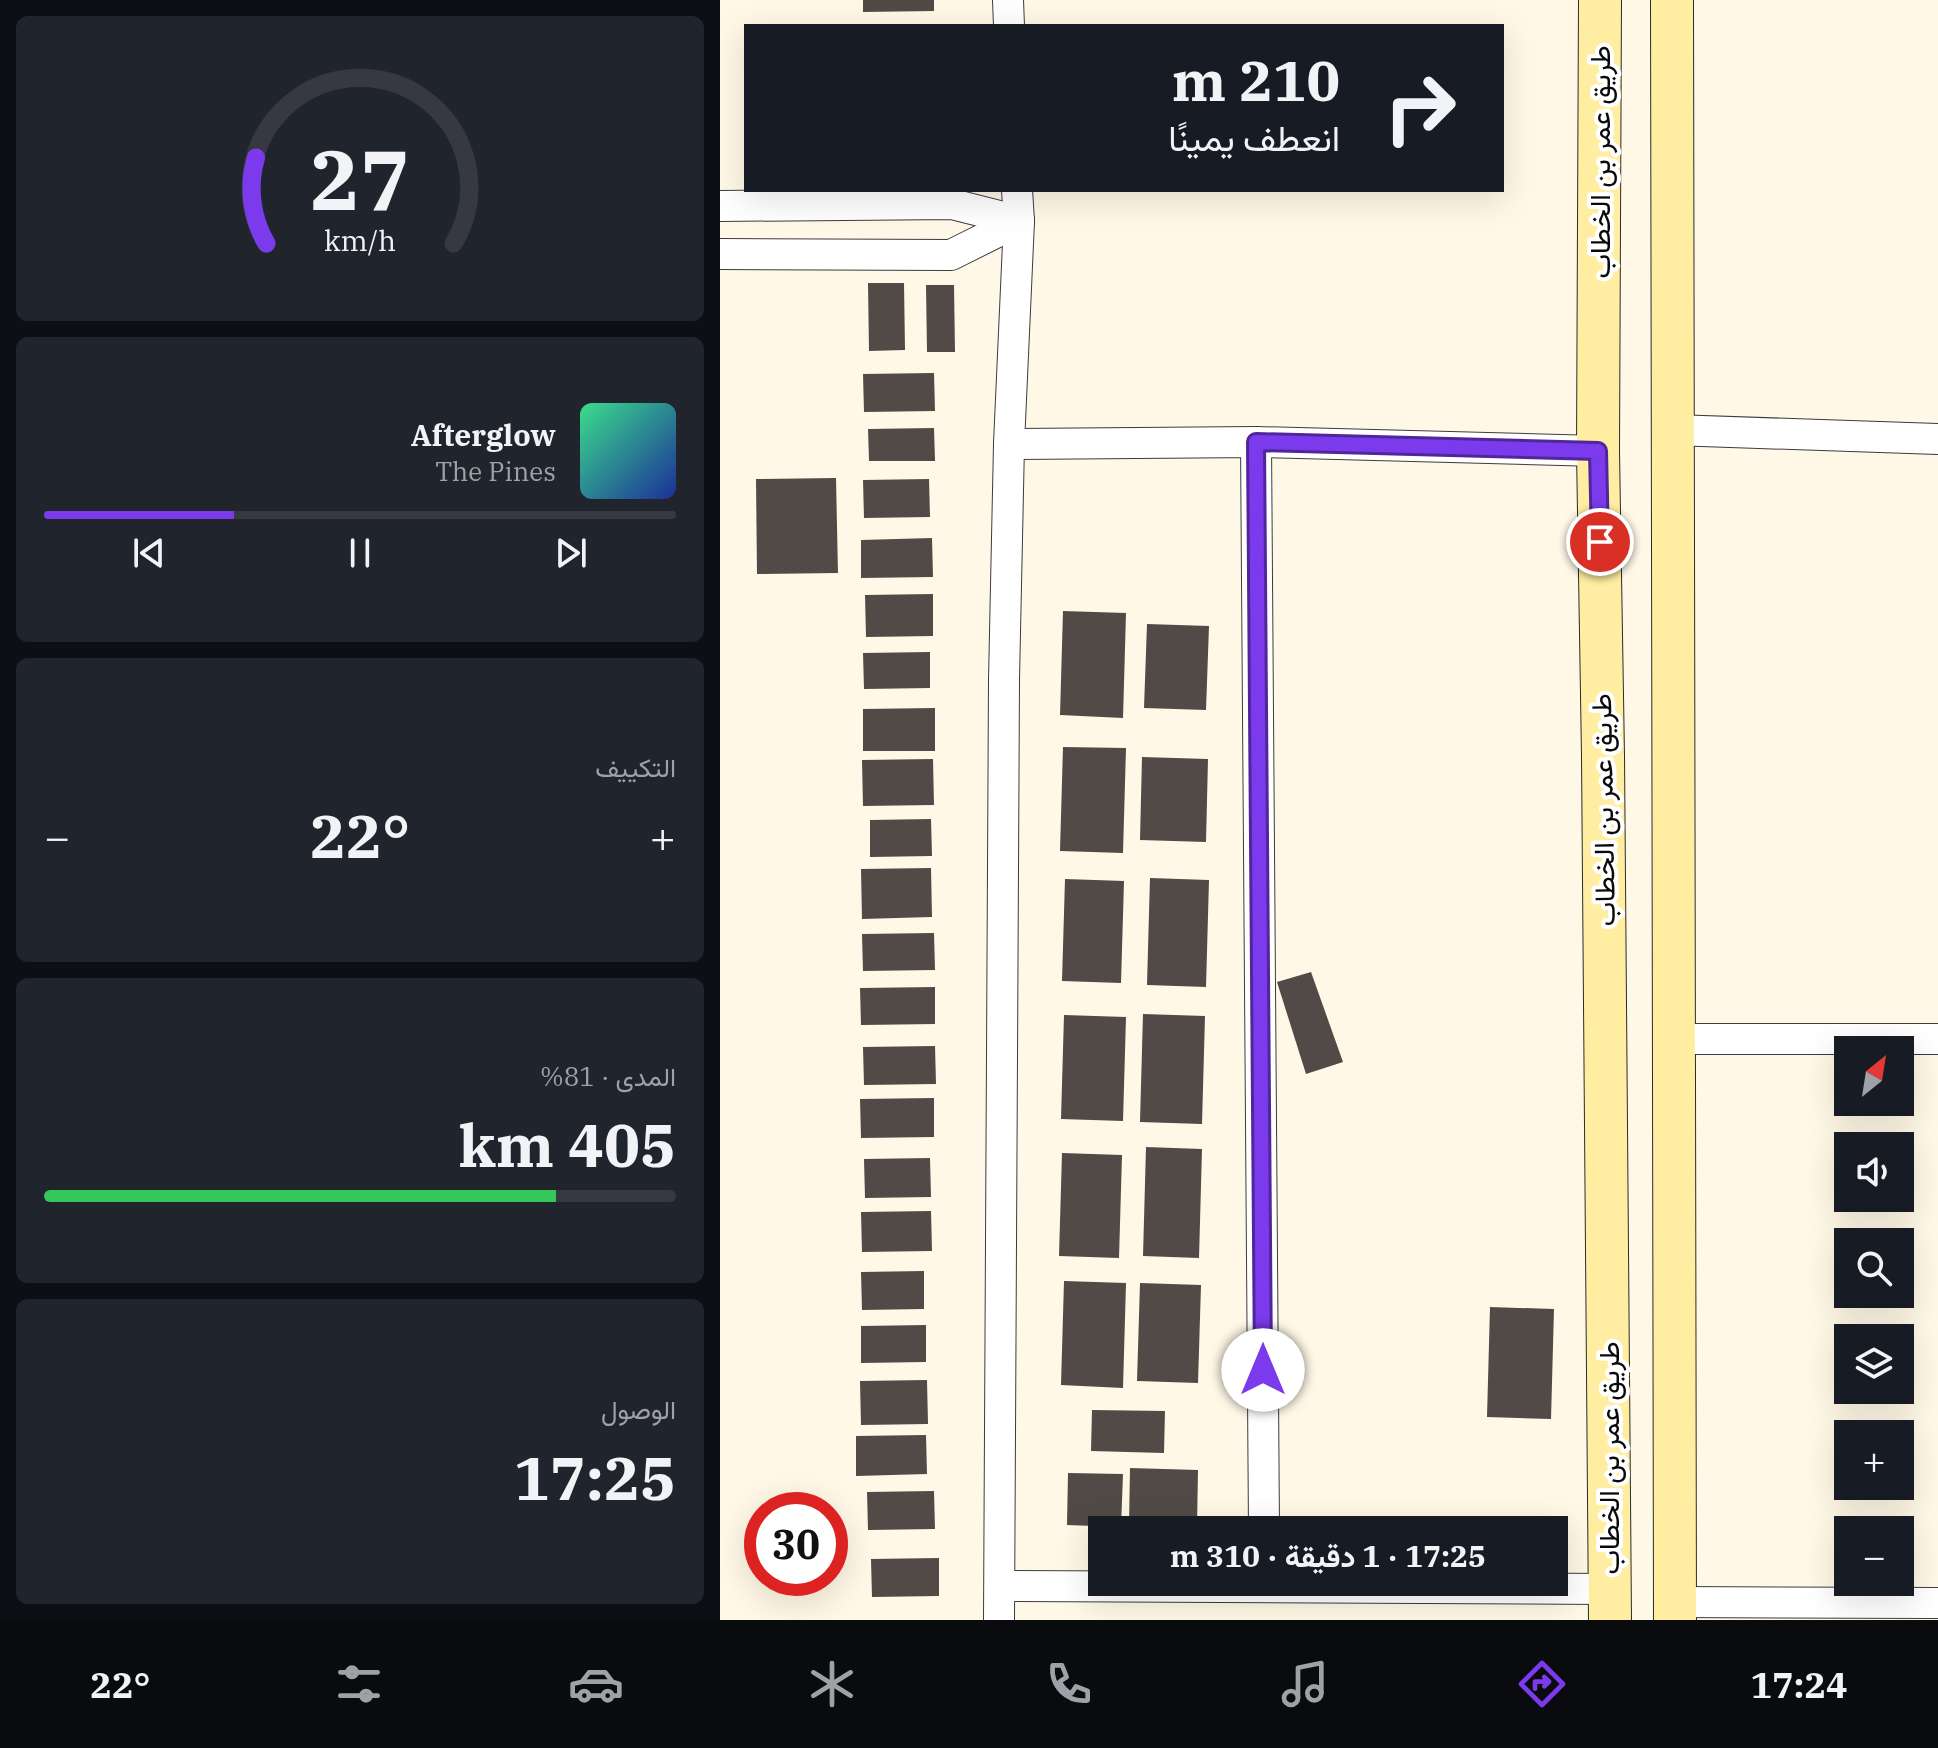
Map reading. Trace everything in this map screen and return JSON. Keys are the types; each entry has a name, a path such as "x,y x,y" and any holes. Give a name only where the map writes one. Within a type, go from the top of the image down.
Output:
{"main road":[{"name":"طريق عمر بن الخطاب","path":"1600,0 1598,451 1610,1605"},
{"path":"1672,0 1675,1611"}],"street":[{"path":"1008,0 1009,24"},
{"path":"999,1620 1004,680 1009,444 1019,221 1017,192"},
{"path":"720,206 952,204 1019,221"},
{"path":"720,254 951,255 1019,221"},
{"path":"1673,430 1938,439"},
{"path":"1256,442 1264,1516"},
{"path":"1009,444 1256,442 1598,451"},
{"path":"1675,1039 1938,1039"},
{"path":"1000,1586 1088,1586"},
{"path":"1454,1596 1610,1605"},
{"path":"1675,1611 1938,1603"}],"building":[{"path":"863,0 934,0 934,11 863,12"},
{"path":"868,283 904,283 905,350 869,351"},
{"path":"926,285 954,285 955,352 927,352"},
{"path":"934,373 935,411 864,412 863,374"},
{"path":"934,428 935,461 869,461 868,429"},
{"path":"836,478 838,573 757,574 756,479"},
{"path":"929,479 930,517 864,518 863,480"},
{"path":"932,538 933,577 861,578 861,540"},
{"path":"933,594 933,636 866,637 865,595"},
{"path":"1063,611 1126,613 1123,718 1060,715"},
{"path":"1147,624 1209,626 1206,710 1144,708"},
{"path":"930,652 930,688 864,689 863,653"},
{"path":"935,708 935,751 863,751 863,709"},
{"path":"1063,747 1126,748 1123,853 1060,851"},
{"path":"1142,757 1208,759 1206,842 1140,840"},
{"path":"933,759 934,805 863,806 862,760"},
{"path":"931,819 932,856 870,857 870,820"},
{"path":"931,868 932,917 862,919 861,869"},
{"path":"1150,878 1209,880 1206,987 1147,985"},
{"path":"1065,879 1124,881 1121,983 1062,981"},
{"path":"934,933 935,970 863,971 862,934"},
{"path":"1311,972 1343,1062 1306,1074 1277,982"},
{"path":"935,987 935,1024 861,1025 860,988"},
{"path":"1143,1014 1205,1016 1202,1124 1140,1122"},
{"path":"1064,1015 1126,1017 1123,1121 1061,1119"},
{"path":"935,1046 936,1084 864,1085 863,1047"},
{"path":"934,1098 934,1137 861,1138 860,1099"},
{"path":"1146,1147 1202,1149 1199,1258 1143,1256"},
{"path":"1062,1153 1122,1155 1119,1258 1059,1256"},
{"path":"930,1158 931,1197 865,1198 864,1159"},
{"path":"931,1211 932,1251 862,1252 861,1212"},
{"path":"924,1271 924,1309 862,1310 861,1272"},
{"path":"1064,1281 1126,1283 1123,1388 1061,1385"},
{"path":"1140,1283 1201,1285 1198,1383 1137,1381"},
{"path":"1490,1307 1554,1309 1551,1419 1487,1417"},
{"path":"926,1325 926,1362 861,1363 861,1326"},
{"path":"927,1380 928,1424 861,1425 860,1381"},
{"path":"1092,1410 1165,1411 1164,1453 1091,1451"},
{"path":"926,1435 927,1474 856,1476 856,1436"},
{"path":"1130,1468 1198,1470 1197,1516 1129,1516"},
{"path":"1068,1473 1123,1474 1121,1516 1088,1516 1088,1526 1067,1525"},
{"path":"934,1491 935,1529 868,1530 867,1492"},
{"path":"939,1558 939,1596 872,1597 871,1559"}],"route":[{"path":"1263,1370 1256,442 1598,451 1600,542"}]}
